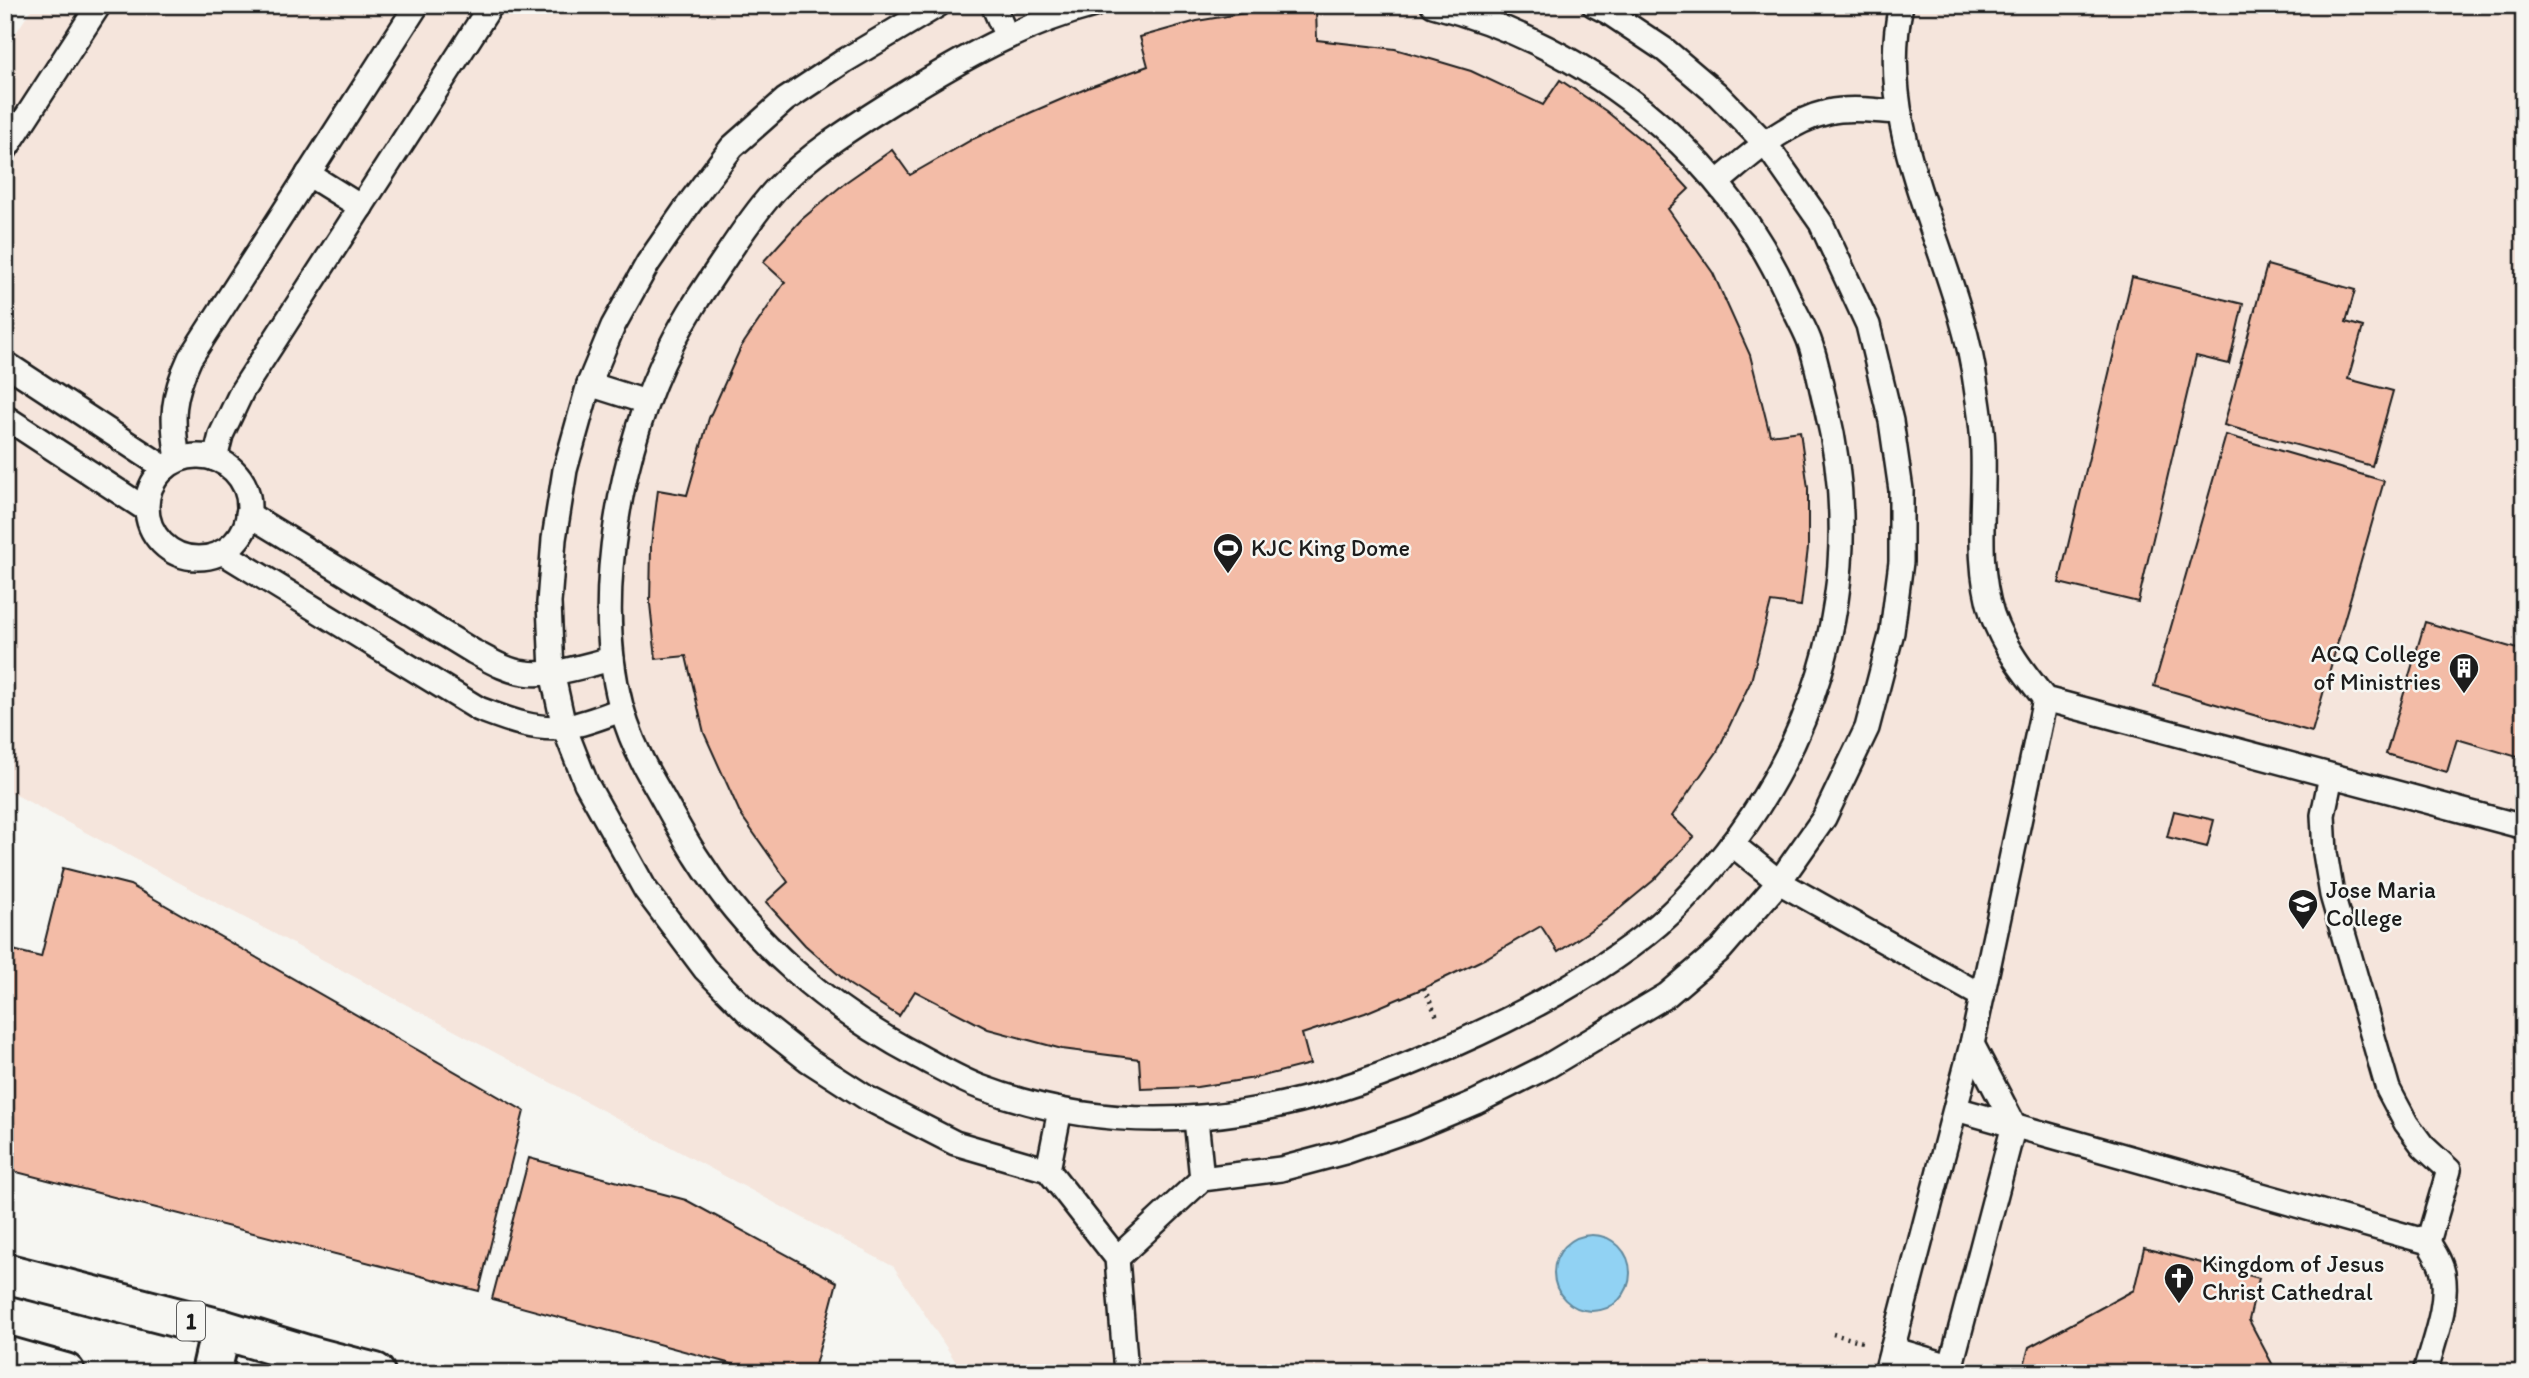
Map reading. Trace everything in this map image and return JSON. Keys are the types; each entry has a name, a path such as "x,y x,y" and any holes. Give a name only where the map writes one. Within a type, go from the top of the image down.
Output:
{"main road":[{"name":"1","path":"5,1273 221,1328 308,1364 375,1373"},
{"path":"211,1373 221,1328"},
{"path":"5,1356 65,1373"}],"lane":[{"path":"5,150 99,5"},
{"path":"172,463 173,406 180,378 190,358 417,5"},
{"path":"215,459 221,435 242,391 491,5"},
{"path":"938,5 785,100 732,147 648,263 613,327 589,384 565,470 554,539 549,603 552,672 564,727 586,783 645,889 705,969 751,1015 808,1060 878,1104 955,1143 1048,1170 1117,1258 1126,1373"},
{"path":"993,5 1007,37"},
{"path":"1094,5 1069,11 1007,37 941,72 876,113 822,149 775,191 736,241 670,347 646,402 625,483 614,543 609,601 612,659 621,710 643,763 698,860 753,932 794,972 844,1011 897,1045 977,1086 1060,1110 1124,1118 1196,1119 1269,1109 1327,1094 1392,1072 1520,1013 1630,946 1680,905 1732,844 1773,787 1810,707 1833,620 1841,558 1841,494 1832,432 1811,345 1769,254 1718,182 1676,137 1630,99 1578,65 1499,27 1442,6"},
{"path":"1117,1258 1202,1180 1282,1168 1345,1152 1414,1128 1476,1102 1549,1066 1667,995 1721,949 1779,882 1824,818 1867,728 1892,632 1901,562 1901,490 1891,421 1868,325 1821,223 1765,143 1717,93 1665,50 1594,5"},
{"path":"1901,5 1894,71 1898,112 1960,312 1976,383 1983,448 1982,574 1993,616 2014,660 2045,699 2524,827"},
{"path":"1718,182 1765,143 1796,124 1827,112 1851,109 1898,112"},
{"path":"309,174 361,207"},
{"path":"5,363 172,463"},
{"path":"589,384 646,402"},
{"path":"5,417 147,510"},
{"path":"191,456 215,459 230,468 241,481 247,497 248,514 243,529 235,542 222,552 202,558 182,556 164,546 152,530 147,510 148,494 155,479 172,463 191,456"},
{"path":"248,514 474,652 499,664 524,673 552,672 612,659"},
{"path":"222,552 480,709 510,721 540,727 564,727 621,710"},
{"path":"1886,1373 1972,1044 2045,699"},
{"path":"2331,776 2323,815 2330,884 2388,1089 2406,1123 2423,1146 2449,1170 2428,1242 2443,1270 2445,1286 2444,1300 2425,1373"},
{"path":"1732,844 1779,882 1982,996"},
{"path":"1892,1349 1950,1369 2014,1125 1972,1044"},
{"path":"1955,1109 2428,1242"},
{"path":"1048,1170 1060,1110"},
{"path":"1196,1119 1202,1180"}],"shaded area":[{"path":"34,5 2524,5 2524,1373 963,1373 894,1267 5,789 5,50"}],"water":[{"path":"1592,1235 1607,1238 1619,1246 1627,1258 1630,1273 1627,1288 1619,1300 1607,1308 1592,1311 1577,1308 1565,1300 1557,1288 1554,1273 1557,1258 1565,1246 1577,1238"}],"building":[{"name":"KJC King Dome","path":"1316,10 1317,40 1395,49 1434,60 1471,71 1543,105 1560,80 1606,111 1651,148 1689,189 1668,209 1713,273 1750,355 1770,435 1800,431 1808,488 1808,548 1801,606 1771,602 1751,681 1717,752 1672,816 1694,837 1654,880 1607,919 1558,952 1541,926 1486,958 1424,988 1365,1013 1302,1034 1310,1064 1255,1078 1197,1087 1141,1089 1139,1059 1062,1049 988,1029 915,991 899,1016 850,985 805,945 766,902 788,882 741,815 704,733 686,656 656,659 650,604 651,546 658,490 687,495 709,418 741,347 785,282 763,262 801,220 846,182 892,150 910,175 973,139 1090,87 1148,66 1140,37 1197,21 1257,11"},
{"path":"2267,265 2355,290 2346,322 2363,327 2348,379 2393,391 2372,466 2224,425"},
{"path":"2132,277 2243,304 2229,364 2196,356 2138,602 2059,583"},
{"path":"2226,435 2384,481 2312,732 2154,686"},
{"name":"ACQ College of Ministries","path":"2425,622 2524,651 2524,759 2457,739 2447,772 2386,754"},
{"path":"2174,811 2214,820 2207,847 2167,837"},
{"path":"63,868 130,885 524,1111 479,1291 5,1169 5,948 41,957"},
{"path":"529,1158 686,1200 837,1282 813,1373 765,1373 492,1299"},
{"name":"Kingdom of Jesus Christ Cathedral","path":"2144,1248 2259,1278 2249,1320 2277,1373 2022,1373 2029,1347 2134,1290"}],"place":[{"name":"KJC King Dome","path":"1228,575"},
{"name":"ACQ College of Ministries","path":"2464,695"},
{"name":"Jose Maria College","path":"2303,931"},
{"name":"Kingdom of Jesus Christ Cathedral","path":"2179,1305"}]}
